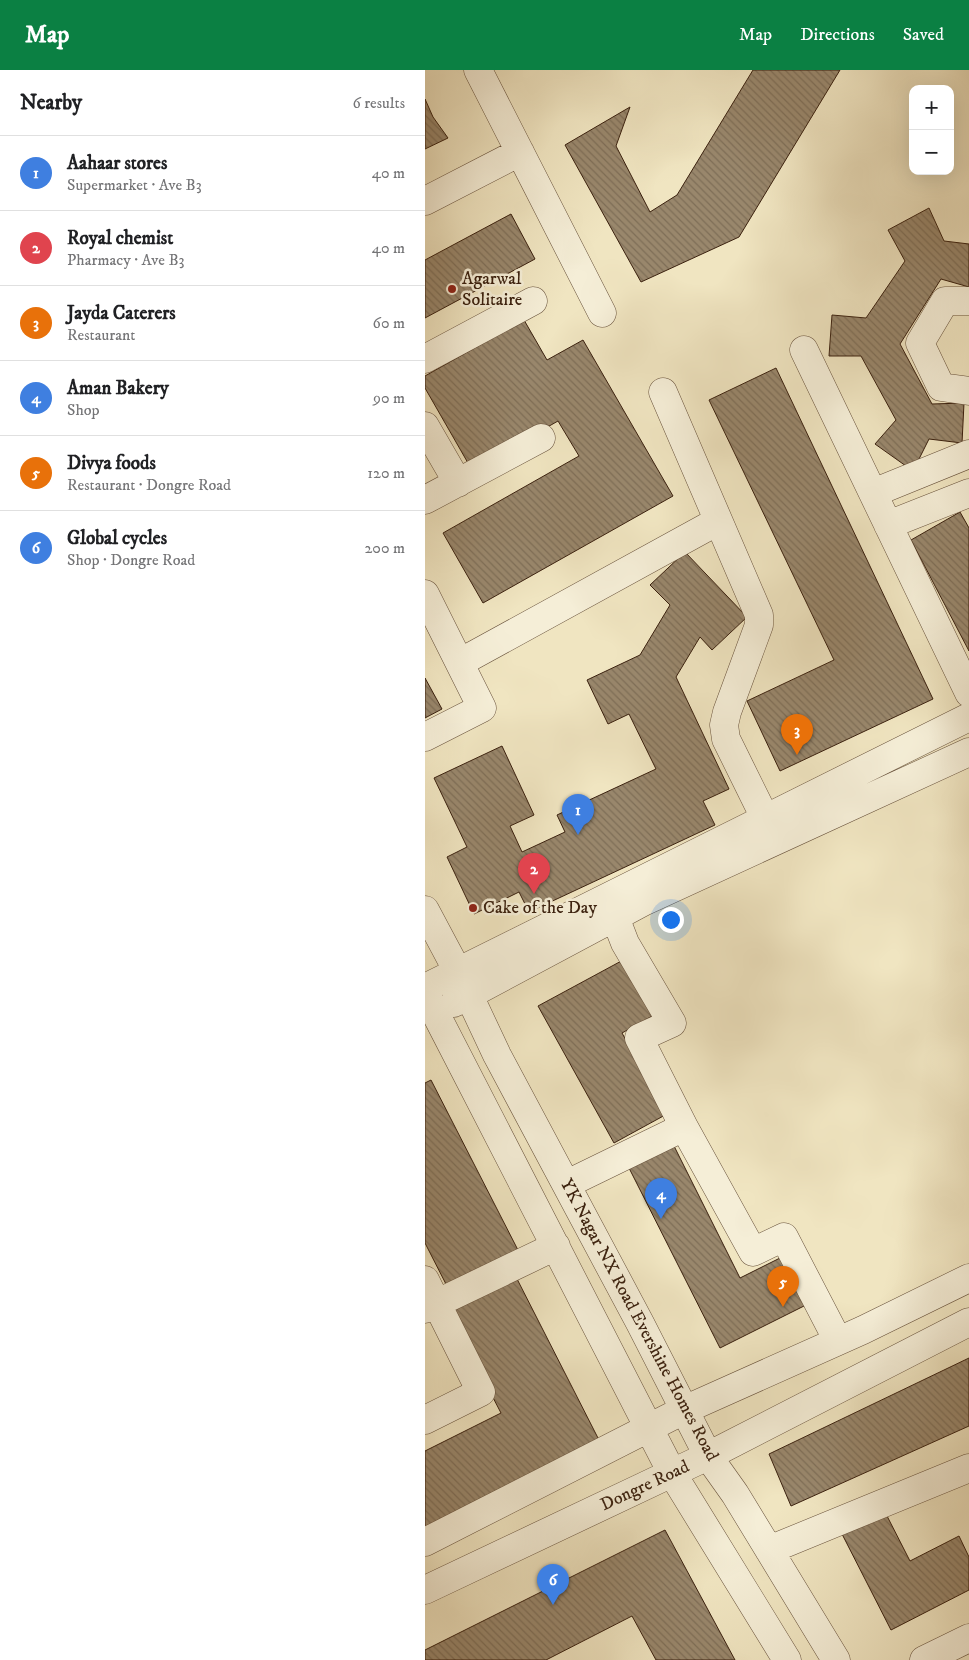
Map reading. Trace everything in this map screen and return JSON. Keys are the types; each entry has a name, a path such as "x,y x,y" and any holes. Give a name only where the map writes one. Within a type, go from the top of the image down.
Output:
{"street":[{"path":"478,70 602,313"},
{"path":"425,201 520,152"},
{"path":"425,359 533,301"},
{"path":"969,301 945,301 920,342 941,387 969,391"},
{"path":"804,350 969,693"},
{"path":"663,392 759,616 759,625 727,712 726,739 765,818"},
{"path":"425,426 458,483"},
{"path":"425,500 541,438"},
{"path":"873,493 969,454"},
{"path":"889,525 969,493"},
{"path":"461,662 719,521"},
{"path":"425,594 461,662 482,708 425,737"},
{"path":"787,1660 672,1473 428,1003 765,818 969,717"},
{"path":"464,984 615,917 969,752"},
{"name":"YK Nagar NX Road Evershine Homes Road","path":"425,910 464,984 497,1055 567,1184 708,1456 735,1494 835,1660"},
{"path":"615,917 625,944 672,1023 639,1038 684,1127 753,1252 785,1237 839,1341"},
{"path":"567,1184 684,1127"},
{"path":"425,1420 481,1392 429,1297 555,1246"},
{"path":"425,1542 684,1410 839,1341 969,1278"},
{"name":"Dongre Road","path":"425,1590 708,1456 969,1322"},
{"path":"769,1550 969,1468"},
{"path":"924,1660 969,1638"}],"building":[{"path":"753,70 840,70 739,237 641,282 565,145 630,107 616,146 650,212 677,195"},
{"path":"425,99 433,117 448,138 425,149"},
{"path":"929,208 944,241 969,244 969,287 941,279 900,344 932,404 964,403 962,443 929,439 913,471 875,444 896,420 861,356 829,356 832,315 866,318 905,261 888,230"},
{"name":"Agarwal Solitaire","path":"511,214 535,259 425,318 425,260"},
{"path":"524,320 547,360 583,340 673,496 483,603 443,533 579,456 558,421 472,470 425,388 425,376"},
{"path":"776,368 933,699 780,771 747,701 834,660 709,400"},
{"path":"960,512 969,528 969,651 911,540"},
{"path":"685,552 747,617 712,650 700,637 676,677 729,789 703,801 715,825 529,912 519,892 474,914 447,857 467,847 434,778 502,746 534,815 510,826 522,852 565,832 557,815 656,769 629,714 608,724 587,680 640,655 670,605 650,585"},
{"path":"425,678 442,709 425,718"},
{"path":"625,959 656,1014 622,1033 667,1114 614,1143 538,1006"},
{"path":"431,1080 520,1254 449,1290 425,1243 425,1083"},
{"path":"674,1146 740,1278 784,1256 808,1304 720,1348 629,1168"},
{"path":"514,1273 599,1440 425,1528 425,1451 501,1413 446,1307"},
{"path":"969,1358 969,1426 791,1506 769,1454"},
{"path":"885,1512 910,1561 959,1536 969,1557 969,1590 891,1630 842,1534"},
{"path":"665,1530 735,1660 656,1660 632,1616 546,1660 425,1660 425,1650"}],"place":[{"name":"Agarwal Solitaire","path":"452,289"},
{"name":"Jayda Caterers","path":"797,755"},
{"name":"Aahaar stores","path":"578,835"},
{"name":"Royal chemist","path":"534,894"},
{"name":"Cake of the Day","path":"473,908"},
{"name":"Aman Bakery","path":"661,1219"},
{"name":"Divya foods","path":"783,1307"},
{"name":"Global cycles","path":"553,1605"}]}
